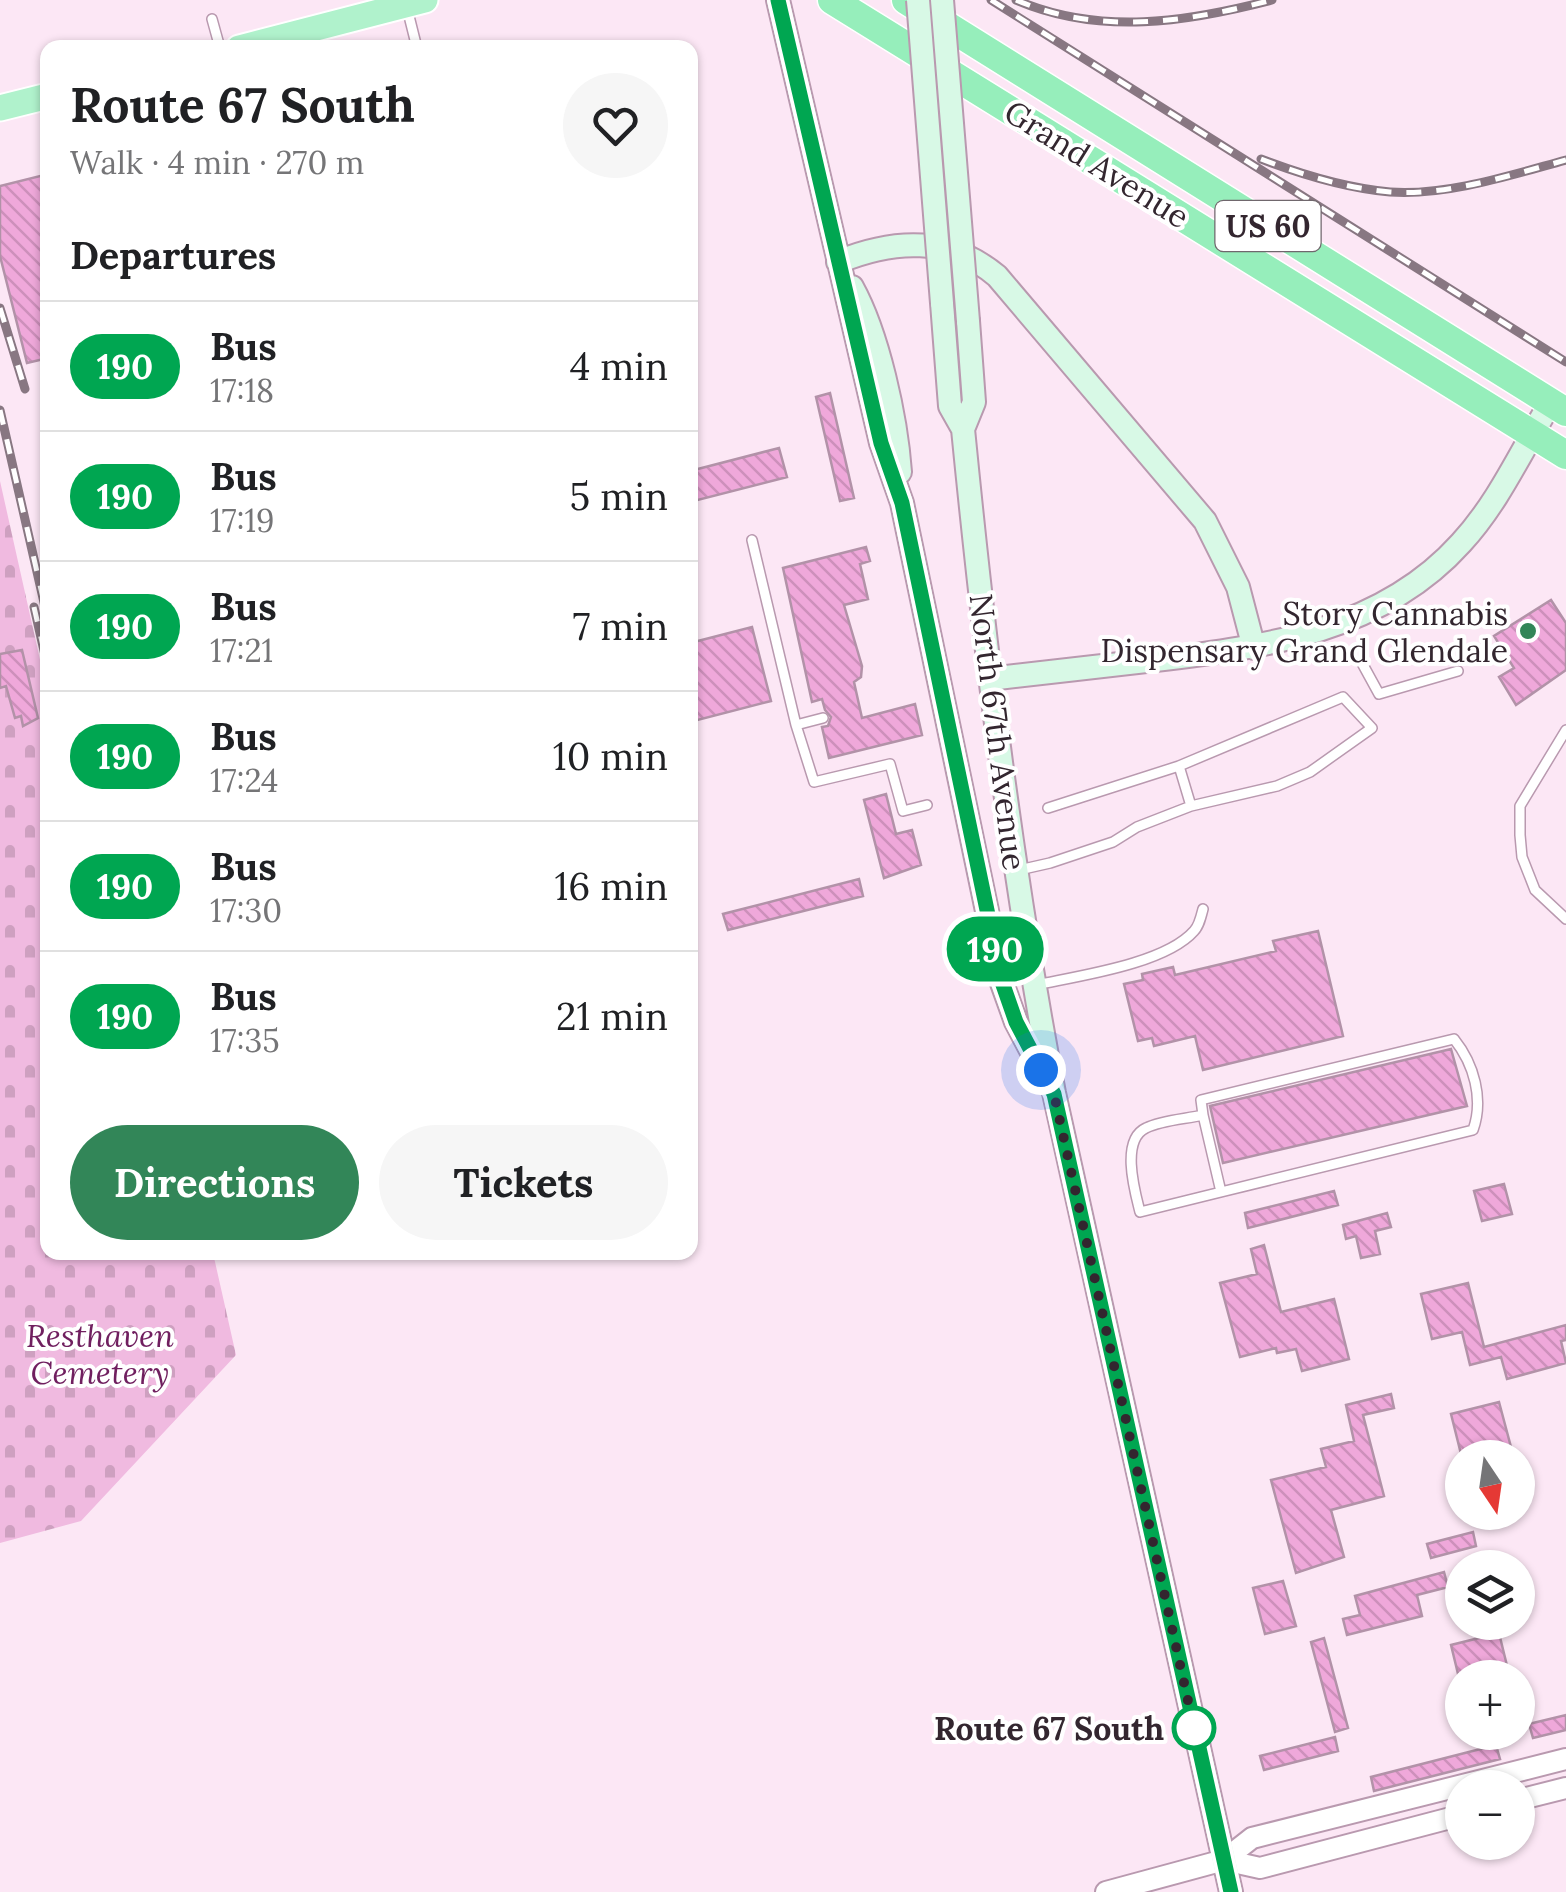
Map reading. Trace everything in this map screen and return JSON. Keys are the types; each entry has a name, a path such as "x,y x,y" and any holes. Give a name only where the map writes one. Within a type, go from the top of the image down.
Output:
{"highway":[{"name":"Grand Avenue","path":"832,0 1566,455"},
{"name":"Grand Avenue","path":"906,0 928,5 1559,407"}],"main road":[{"name":"North 67th Avenue","path":"778,0 881,443 902,503 1002,982 1016,1022 1054,1094"},
{"path":"270,40 412,2"},
{"name":"North 67th Avenue","path":"928,5 950,406 963,428 989,680 1034,986 1054,1094 1231,1892"},
{"name":"North 67th Avenue","path":"928,5 974,402 963,428"},
{"path":"0,108 40,98"},
{"path":"838,262 884,248 937,246 978,260 998,276 1205,521 1238,587 1254,648"},
{"path":"989,680 1254,648 1312,634 1352,618 1430,574 1480,518 1532,434 1559,407"}],"street":[{"path":"1106,1892 1224,1860 1252,1838 1566,1759"},
{"path":"1535,1796 1566,1788"},
{"path":"1224,1860 1260,1868 1445,1819"}],"lane":[{"path":"412,2 416,40"},
{"path":"212,18 218,40"},
{"path":"752,540 796,725 814,782 890,764 902,812 927,805"},
{"path":"1362,663 1379,694 1458,671"},
{"path":"1016,870 1113,842 1136,827 1191,806 1277,786 1310,772 1372,728 1344,698 1179,766 1048,808"},
{"path":"796,725 823,718"},
{"path":"1566,730 1520,806 1522,857 1535,890 1566,919"},
{"path":"1179,766 1191,806"},
{"path":"1034,986 1118,968 1175,946 1196,930 1203,910"},
{"path":"1203,1115 1145,1128 1137,1136 1130,1172 1140,1212 1221,1192 1472,1130 1479,1114 1474,1078 1468,1057 1454,1038 1200,1100 1221,1192"}],"green space":[{"name":"Resthaven Cemetery","path":"0,481 40,660 40,1260 215,1260 236,1355 81,1521 0,1543"}],"building":[{"path":"40,176 40,360 27,363 0,256 0,186"},
{"path":"830,393 854,498 840,501 816,397"},
{"path":"779,448 787,477 698,500 698,469"},
{"path":"866,547 870,561 860,564 868,599 844,605 862,666 861,677 854,682 862,718 915,704 922,735 829,758 822,727 828,726 831,717 822,699 812,702 783,568"},
{"path":"1551,600 1566,623 1566,670 1516,705 1499,677 1514,668 1494,636"},
{"path":"752,627 771,701 698,720 698,641"},
{"path":"22,650 38,718 23,726 21,716 15,718 6,686 0,688 0,654"},
{"path":"886,794 896,834 912,830 921,865 884,878 864,800"},
{"path":"859,879 863,896 728,930 723,914"},
{"path":"1318,931 1343,1036 1203,1070 1195,1036 1154,1046 1152,1038 1138,1041 1124,984 1143,980 1142,974 1173,967 1175,975 1276,951 1273,941"},
{"path":"1451,1049 1467,1106 1223,1163 1210,1106"},
{"path":"1504,1184 1512,1214 1482,1221 1474,1191"},
{"path":"1334,1191 1338,1205 1248,1228 1245,1213"},
{"path":"1387,1213 1391,1227 1375,1231 1380,1254 1361,1258 1356,1236 1346,1239 1343,1225"},
{"path":"1264,1245 1281,1312 1334,1299 1349,1359 1302,1371 1296,1349 1277,1353 1276,1348 1240,1357 1220,1283 1257,1274 1251,1249"},
{"path":"1468,1283 1484,1347 1566,1325 1566,1340 1561,1341 1566,1363 1507,1379 1501,1357 1470,1365 1462,1332 1432,1339 1421,1294"},
{"path":"1391,1394 1394,1408 1363,1415 1384,1496 1331,1510 1344,1557 1296,1573 1271,1480 1326,1467 1321,1449 1354,1441 1346,1405"},
{"path":"1499,1402 1509,1440 1458,1440 1451,1414"},
{"path":"1473,1532 1476,1546 1445,1550 1445,1554 1431,1558 1427,1544"},
{"path":"1444,1572 1445,1576 1445,1588 1417,1595 1422,1616 1347,1635 1343,1619 1360,1615 1355,1596"},
{"path":"1283,1581 1296,1626 1265,1634 1253,1588"},
{"path":"1324,1638 1348,1728 1335,1732 1311,1642"},
{"path":"1501,1640 1506,1660 1455,1660 1451,1645"},
{"path":"1566,1715 1566,1730 1535,1738 1535,1723"},
{"path":"1335,1737 1338,1751 1264,1770 1260,1756"},
{"path":"1476,1750 1497,1750 1500,1759 1374,1791 1371,1777"}],"railway":[{"path":"991,0 1566,362"},
{"path":"1016,0 1048,11 1112,22 1176,19 1272,0"},
{"path":"1261,159 1340,184 1390,192 1434,191 1479,183 1566,160"},
{"path":"0,308 25,389"},
{"path":"0,410 40,585"},
{"path":"34,607 40,633"}],"bus line":[{"name":"190","path":"778,0 881,443 902,503 1002,982 1016,1022 1054,1094 1231,1892"}],"place":[{"name":"Story Cannabis Dispensary Grand Glendale","path":"1528,631"},
{"name":"Route 67 South","path":"1194,1728"}],"route":[{"path":"1041,1070 1054,1094 1194,1728"}]}
